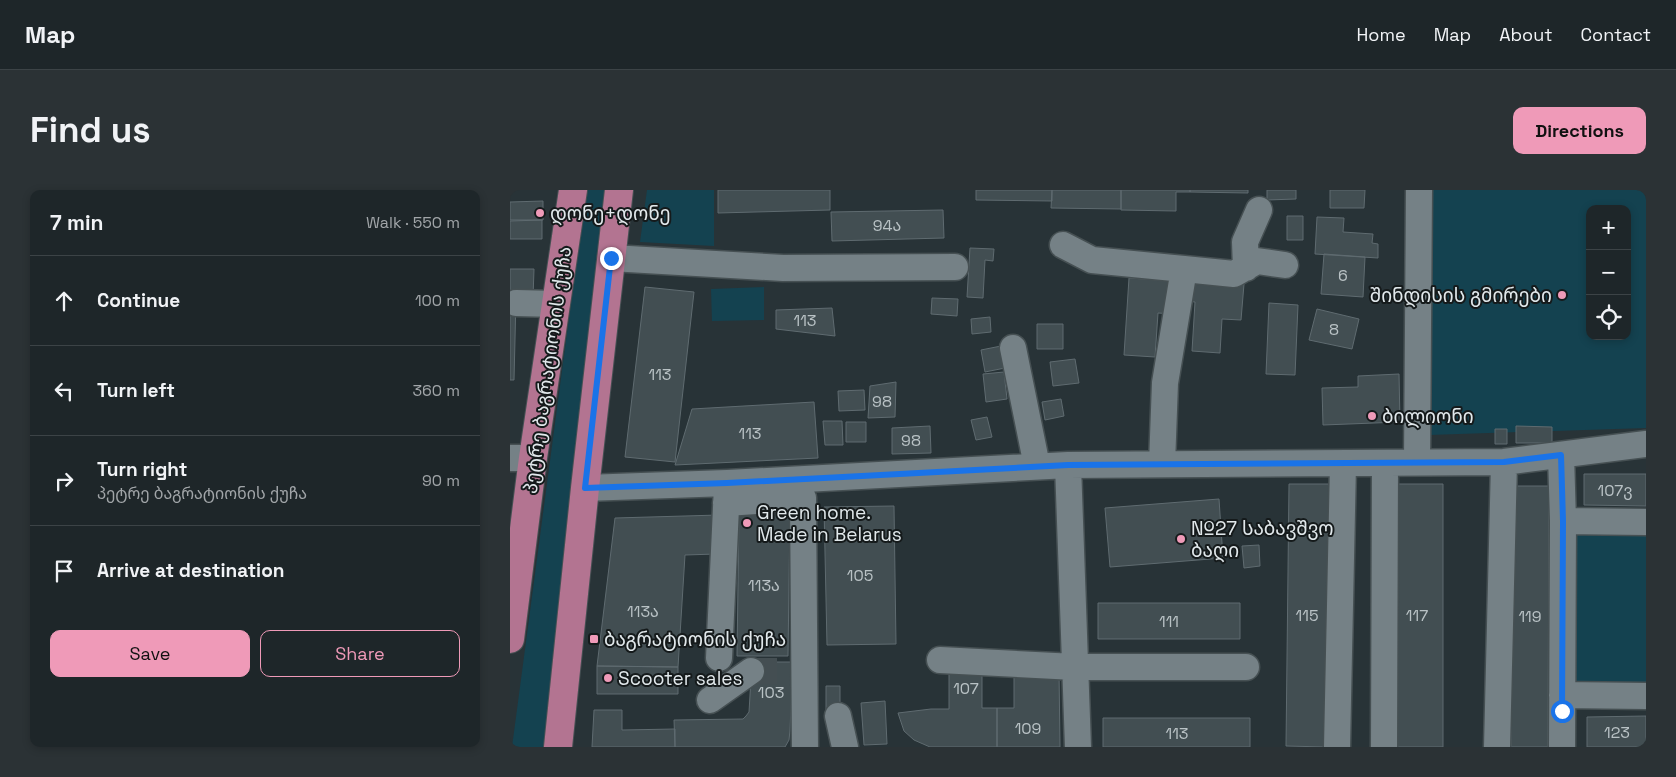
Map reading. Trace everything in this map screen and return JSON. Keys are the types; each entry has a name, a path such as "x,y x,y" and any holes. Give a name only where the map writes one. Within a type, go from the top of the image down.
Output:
{"main road":[{"name":"პეტრე ბაგრატიონის ქუჩა","path":"510,639 521,458 556,304 573,190"},
{"path":"558,747 619,190"}],"street":[{"path":"1417,462 1419,190"},
{"path":"1246,268 1245,242 1259,210"},
{"path":"1062,245 1092,260 1234,274 1257,262 1284,265"},
{"path":"611,258 783,268 955,267"},
{"path":"1162,464 1165,383 1184,269"},
{"path":"516,304 556,304"},
{"path":"1013,348 1037,466"},
{"path":"726,493 1037,466 1504,462 1646,444"},
{"path":"1561,455 1563,521 1562,747"},
{"path":"1497,747 1504,462"},
{"path":"1384,747 1385,463"},
{"path":"1337,747 1343,464"},
{"path":"1068,465 1078,747"},
{"path":"585,488 803,498 798,672 805,747"},
{"path":"719,658 726,493"},
{"path":"1563,521 1646,522"},
{"path":"940,660 1075,667 1246,667"},
{"path":"710,700 751,672"},
{"path":"1562,695 1646,696"},
{"path":"838,716 845,747"}],"shaded area":[{"path":"586,190 612,190 551,747 512,747"},
{"path":"647,190 714,190 714,246 640,242"},
{"path":"1428,190 1646,190 1646,428 1429,435"},
{"path":"764,287 764,320 712,321 711,289"},
{"path":"1563,521 1646,522 1646,696 1562,695"}],"building":[{"path":"718,190 830,190 830,210 718,213"},
{"path":"976,190 1052,190 1052,201 976,200"},
{"path":"1052,190 1121,190 1121,209 1051,208"},
{"path":"1121,190 1190,190 1190,192 1176,192 1176,211 1121,210"},
{"path":"1190,190 1248,190 1248,193 1190,192"},
{"path":"1267,190 1296,190 1296,199 1267,200"},
{"path":"1330,190 1365,190 1364,208 1330,208"},
{"path":"543,201 543,220 510,220 510,202"},
{"path":"943,210 944,238 832,241 831,212"},
{"path":"1287,216 1303,216 1303,240 1287,240"},
{"path":"1317,217 1344,218 1343,232 1373,234 1372,243 1378,244 1378,258 1315,254"},
{"path":"542,220 542,239 510,239 510,221"},
{"path":"970,248 994,249 993,261 985,260 983,298 967,297"},
{"path":"1324,254 1365,257 1363,297 1321,294"},
{"path":"510,269 534,269 533,298 510,298"},
{"path":"1129,278 1175,281 1173,314 1158,313 1155,357 1124,355"},
{"path":"1188,281 1244,284 1241,320 1222,319 1220,353 1192,351 1195,302 1187,301"},
{"path":"645,287 694,292 675,462 625,457"},
{"path":"510,298 516,298 514,380 510,380"},
{"path":"932,298 958,299 957,316 931,314"},
{"path":"1269,303 1298,305 1295,375 1266,374"},
{"path":"832,308 835,336 776,329 776,310"},
{"path":"1317,309 1359,319 1352,349 1309,340"},
{"path":"990,317 991,332 972,334 971,319"},
{"path":"1037,324 1063,324 1063,349 1037,349"},
{"path":"1001,346 1005,368 985,372 981,350"},
{"path":"1075,359 1079,383 1053,386 1050,362"},
{"path":"1004,372 1007,399 986,402 983,374"},
{"path":"1399,374 1400,422 1323,425 1322,388 1358,387 1358,376"},
{"path":"896,382 895,417 868,418 870,386"},
{"path":"864,390 865,410 839,411 838,391"},
{"path":"1061,399 1064,416 1045,420 1042,402"},
{"path":"814,402 818,458 675,465 692,409"},
{"path":"987,417 992,437 976,440 971,420"},
{"path":"823,421 842,421 843,445 825,445"},
{"path":"846,422 866,422 866,442 846,442"},
{"path":"930,426 931,453 892,454 892,428"},
{"path":"1516,426 1552,427 1552,443 1516,443"},
{"path":"1495,429 1507,429 1507,444 1495,444"},
{"path":"1584,474 1646,474 1646,506 1584,505"},
{"path":"1289,484 1329,484 1326,747 1286,746"},
{"path":"1392,484 1443,484 1443,747 1391,747"},
{"path":"1511,486 1549,486 1548,747 1511,747"},
{"path":"1219,499 1223,558 1110,567 1105,508"},
{"path":"894,506 896,644 827,645 824,507"},
{"path":"739,514 790,514 788,656 737,656"},
{"path":"719,515 716,554 685,555 678,667 597,666 615,518"},
{"path":"1259,545 1260,566 1244,568 1242,546"},
{"path":"1098,603 1240,603 1240,639 1098,639"},
{"path":"752,662 793,662 790,730 789,740 785,747 675,747 674,720 743,719 746,716 749,712"},
{"path":"597,666 678,667 678,694 597,694"},
{"path":"982,667 982,708 997,708 997,747 930,747 914,740 904,731 898,713 949,709 949,668"},
{"path":"1014,671 1059,671 1060,747 997,747 997,708 1014,708"},
{"path":"826,686 840,686 840,711 826,711"},
{"path":"885,701 887,744 864,745 861,703"},
{"path":"594,710 622,710 622,730 675,729 675,747 592,747"},
{"path":"1646,716 1646,747 1587,747 1587,717"},
{"path":"1103,718 1250,718 1250,747 1103,747"}],"tunnel":[{"path":"751,671 792,671"}],"place":[{"name":"დონე+დონე","path":"540,213"},
{"name":"შინდისის გმირები","path":"1562,295"},
{"name":"ბილიონი","path":"1372,416"},
{"name":"Green home. Made in Belarus","path":"747,523"},
{"name":"№27 საბავშვო ბაღი","path":"1181,539"},
{"name":"ბაგრატიონის ქუჩა","path":"594,639"},
{"name":"Scooter sales","path":"608,678"}],"route":[{"path":"611,258 585,488 727,483 1037,466 1504,462 1561,455 1563,521 1562,711"}]}
